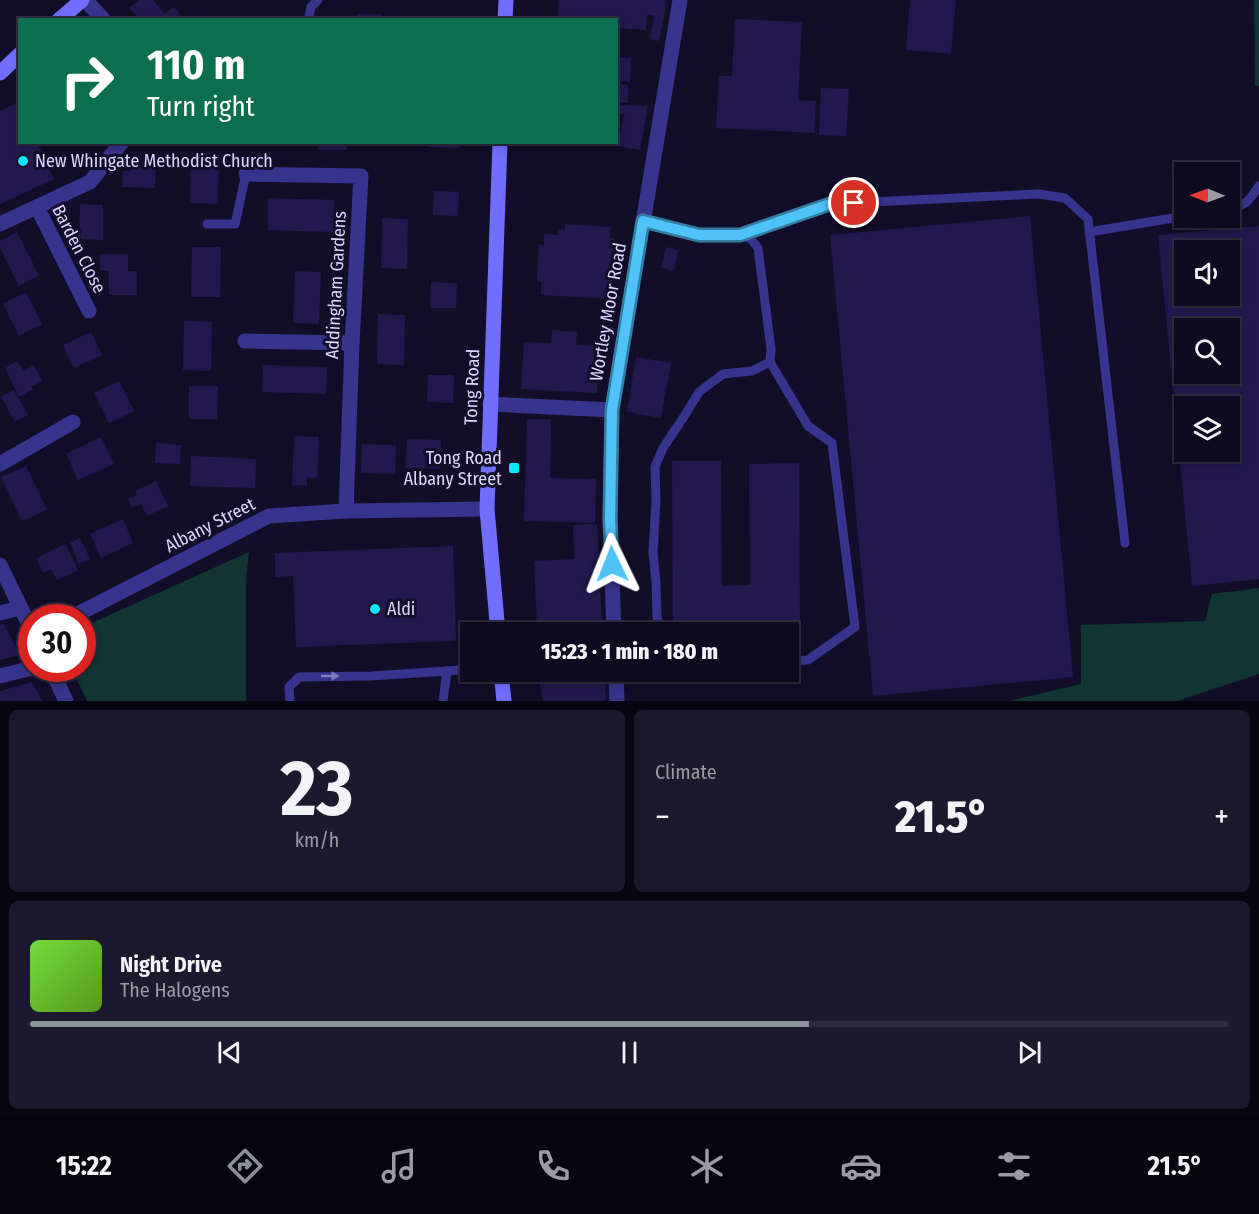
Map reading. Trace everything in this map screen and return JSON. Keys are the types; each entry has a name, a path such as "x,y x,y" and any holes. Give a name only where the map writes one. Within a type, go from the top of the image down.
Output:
{"main road":[{"path":"62,18 84,0"},
{"path":"505,18 506,0"},
{"path":"0,73 18,56"},
{"name":"Tong Road","path":"497,622 487,509 500,144"},
{"path":"502,682 504,701"}],"street":[{"path":"84,0 102,18"},
{"name":"Wortley Moor Road","path":"614,622 610,519 612,410 680,0"},
{"path":"37,207 90,182 120,144"},
{"name":"Addingham Gardens","path":"246,174 361,176 346,511"},
{"name":"Barden Close","path":"0,224 37,207 89,311"},
{"path":"245,341 352,343"},
{"path":"490,404 612,410"},
{"path":"0,464 73,422"},
{"name":"Albany Street","path":"96,605 269,516 346,511 487,509"},
{"path":"0,565 18,604"},
{"path":"0,613 18,608"},
{"path":"0,676 18,672"},
{"path":"57,682 66,701"},
{"path":"616,682 617,701"}],"lane":[{"path":"308,18 311,7 318,0"},
{"path":"207,224 235,224 246,174"},
{"path":"1240,206 1250,199 1259,186"},
{"path":"643,221 699,235 740,235 830,204 1038,194 1065,198 1088,219 1125,543"},
{"path":"1089,232 1174,218"},
{"path":"740,235 751,239 758,249 771,349 770,362 808,426 831,443 855,627 808,660 799,660"},
{"path":"658,622 652,553 656,500 655,466 663,448 699,392 723,375 752,371 770,362"},
{"path":"290,701 289,687 299,677 371,676 460,670"},
{"path":"443,701 447,671"}],"green space":[{"path":"1254,0 1259,0 1259,86 1255,86"},
{"path":"249,552 246,580 246,701 87,701 78,682 96,682 96,621"},
{"path":"1259,588 1259,674 1177,701 1009,701 1081,684 1081,625 1205,621 1212,594"}],"building":[{"path":"139,0 153,0 165,14 174,7 183,18 138,18 129,8"},
{"path":"559,0 667,0 659,41 650,39 654,15 647,15 646,30 618,28 618,18 557,18"},
{"path":"910,0 956,0 951,54 906,50"},
{"path":"357,14 381,14 381,18 357,18"},
{"path":"735,19 802,22 798,100 816,101 814,133 716,128 719,76 732,76"},
{"path":"618,57 631,58 630,82 622,81 622,85 628,85 628,103 618,103"},
{"path":"821,88 849,89 846,136 819,135"},
{"name":"New Whingate Methodist Church","path":"18,102 18,144 38,144 54,179 0,204 0,111"},
{"path":"618,105 648,106 640,150 618,146 624,114 618,114"},
{"path":"318,144 347,144 347,150 318,150"},
{"path":"428,144 460,144 460,148 428,147"},
{"path":"191,153 219,153 218,204 190,203"},
{"path":"131,157 156,157 155,188 122,187 123,171 131,171"},
{"path":"434,191 459,192 458,216 433,215"},
{"path":"268,198 334,200 333,232 268,230"},
{"path":"80,204 103,205 103,240 79,239"},
{"path":"1030,216 1073,677 873,696 830,235"},
{"path":"382,218 408,219 407,269 381,268"},
{"path":"565,224 611,227 610,238 615,239 611,299 541,295 541,281 537,281 539,244 544,245 544,234 558,235 558,229 565,230"},
{"path":"1259,226 1259,579 1192,586 1180,462 1240,462 1240,396 1174,396 1174,400 1158,235"},
{"path":"17,232 39,275 19,286 0,248 0,241"},
{"path":"192,247 221,247 220,297 191,297"},
{"path":"666,247 678,250 674,271 661,268"},
{"path":"100,254 128,254 128,271 137,271 137,295 109,295 109,271 100,271"},
{"path":"295,271 321,272 319,324 293,323"},
{"path":"431,282 457,283 456,308 430,308"},
{"path":"26,292 42,324 19,336 3,304"},
{"path":"378,314 405,315 404,365 377,364"},
{"path":"184,321 212,322 211,371 183,370"},
{"path":"552,330 577,332 576,345 600,346 597,393 521,389 524,342 551,343"},
{"path":"91,332 102,355 74,368 63,345"},
{"path":"636,357 671,363 661,418 627,412"},
{"path":"18,361 24,371 34,365 42,381 19,397 5,368"},
{"path":"263,365 327,367 326,394 262,392"},
{"path":"428,375 454,375 453,403 427,402"},
{"path":"119,381 134,411 109,423 94,393"},
{"path":"189,386 218,386 217,419 189,419"},
{"path":"14,390 28,415 15,422 1,397"},
{"path":"527,419 551,419 550,478 596,479 595,523 524,521"},
{"path":"294,436 319,437 317,478 307,477 307,486 292,485"},
{"path":"101,437 114,464 78,480 66,454"},
{"path":"407,439 441,440 440,469 405,468"},
{"path":"156,443 181,445 180,464 155,463"},
{"path":"362,444 396,445 395,474 361,473"},
{"path":"191,456 256,459 255,488 190,486"},
{"path":"672,461 721,461 722,586 750,585 749,464 799,463 800,636 799,622 673,622"},
{"path":"26,466 47,510 22,521 1,477"},
{"path":"156,481 168,506 147,516 141,504 132,508 128,499 137,495 135,491"},
{"path":"123,519 133,543 101,558 90,534"},
{"path":"597,524 602,622 537,622 534,561 574,559 573,525"},
{"path":"80,538 90,559 79,564 70,543"},
{"path":"65,544 78,570 57,580 51,569 43,573 36,558"},
{"name":"Aldi","path":"453,546 456,641 296,647 293,576 275,577 275,553"},
{"path":"4,624 18,656 0,660 0,625"},
{"path":"32,682 42,701 0,701 0,691"},
{"path":"539,682 605,682 606,701 543,701"}],"place":[{"name":"New Whingate Methodist Church","path":"23,161"},
{"name":"Tong Road Albany Street","path":"514,468"},
{"name":"Aldi","path":"375,609"}],"route":[{"path":"612,564 610,519 612,410 643,221 699,235 740,235 830,204 854,203"}]}
